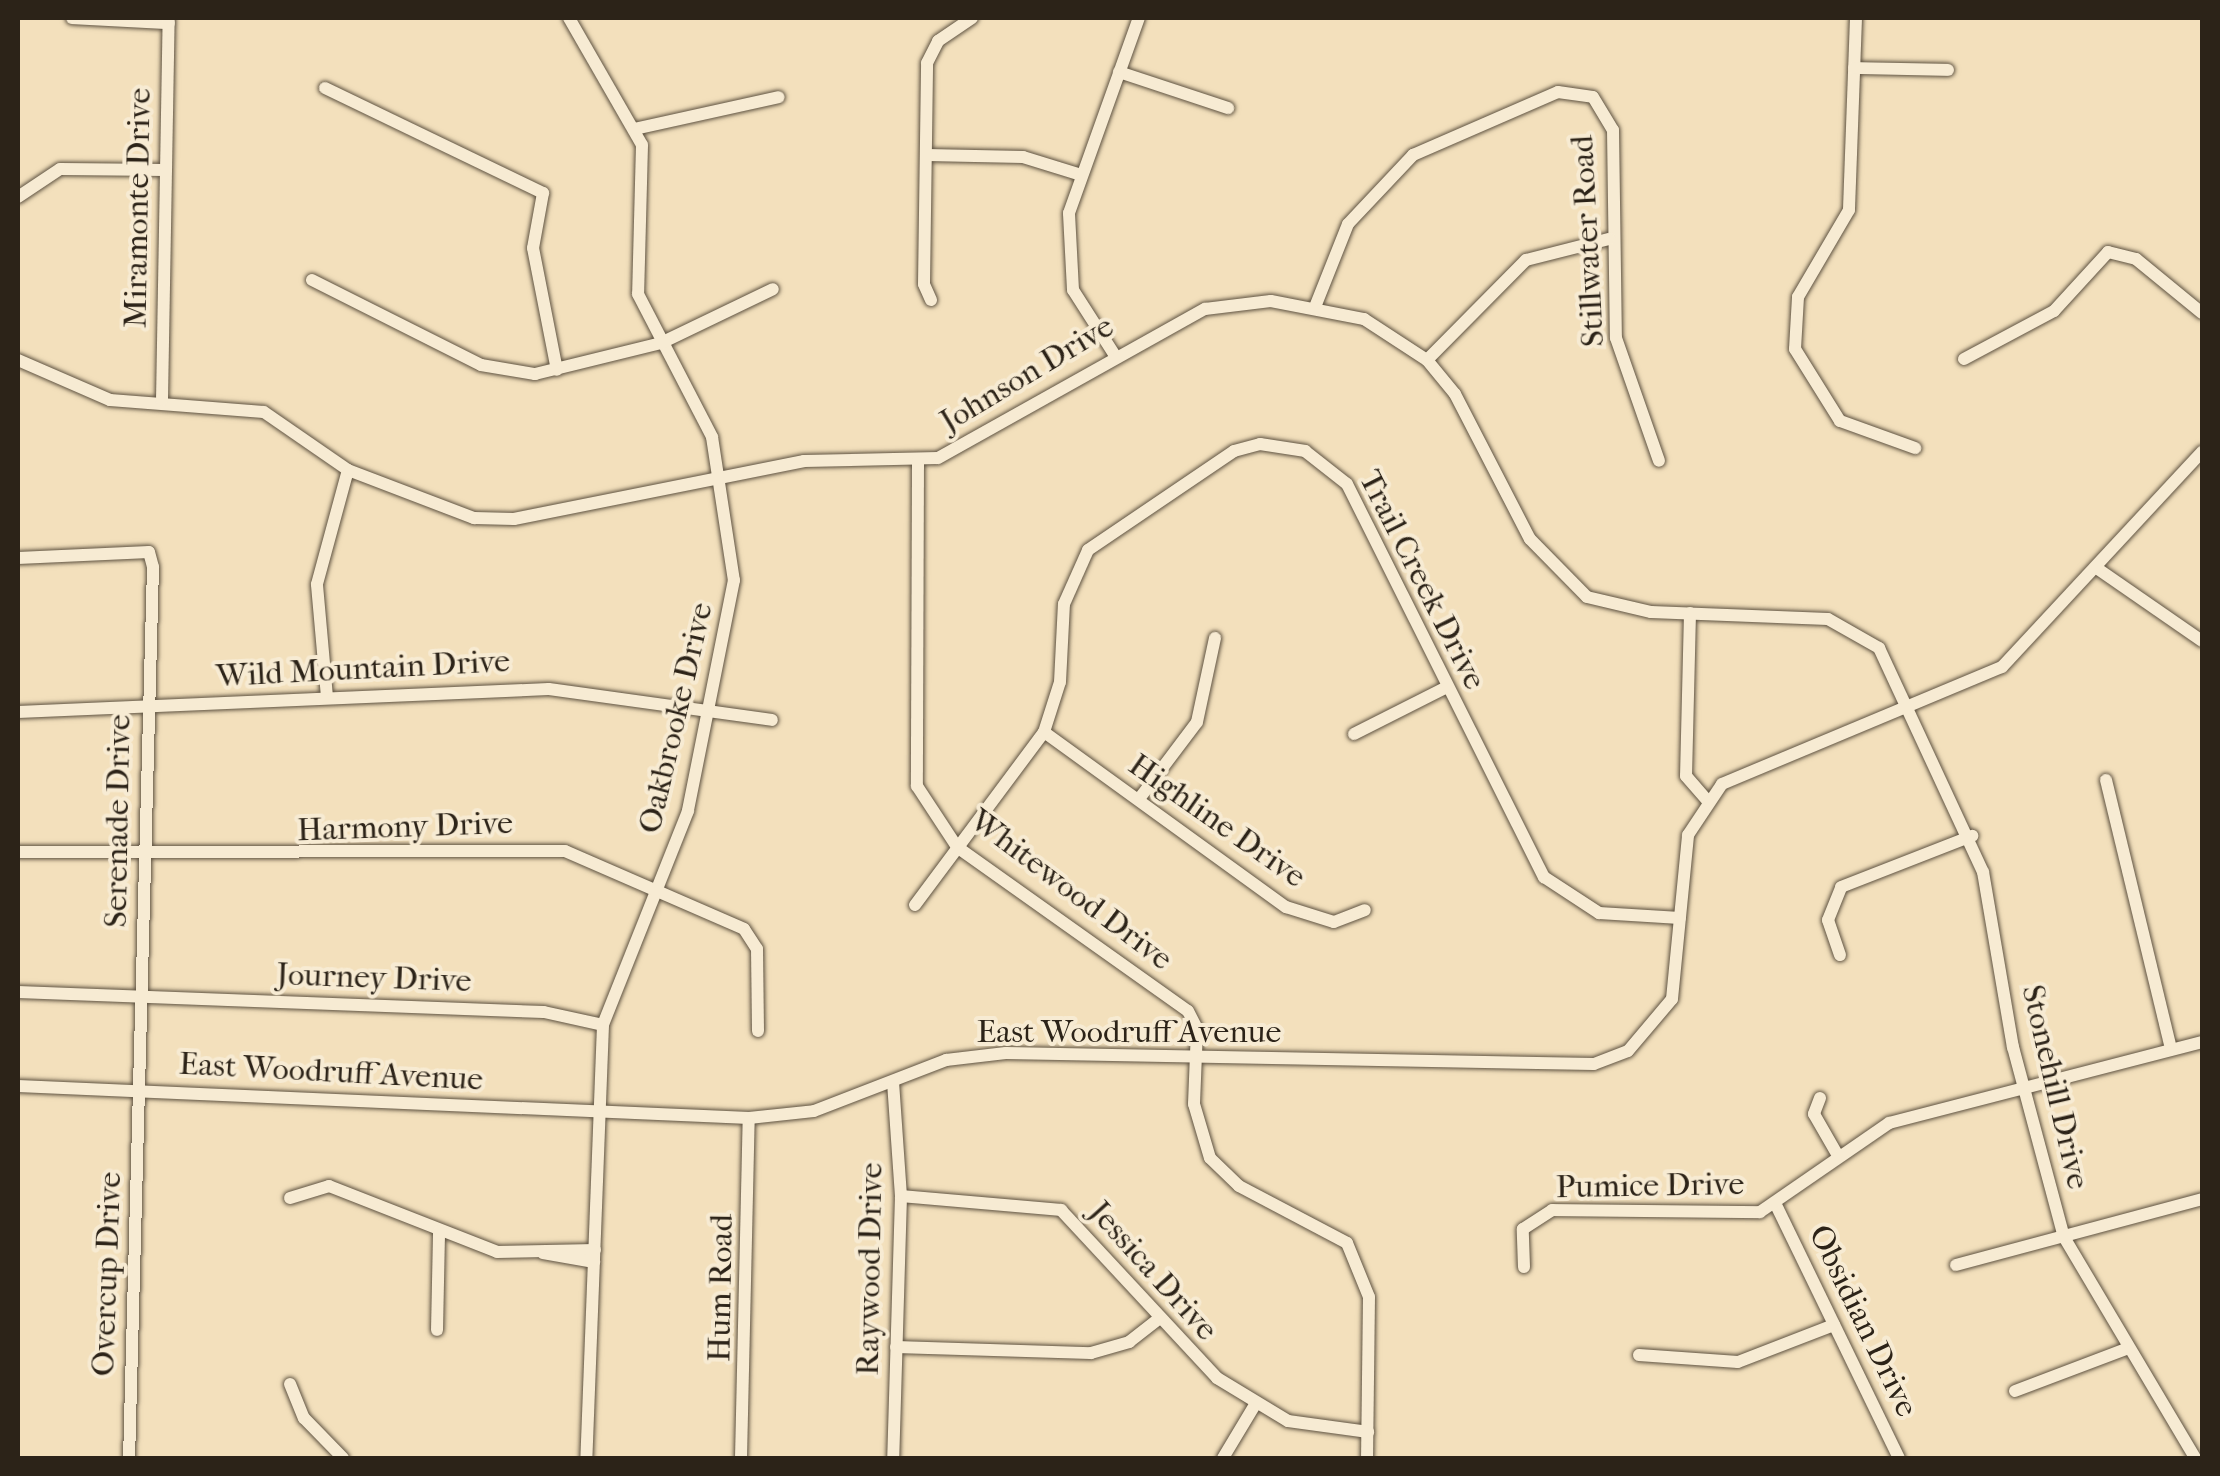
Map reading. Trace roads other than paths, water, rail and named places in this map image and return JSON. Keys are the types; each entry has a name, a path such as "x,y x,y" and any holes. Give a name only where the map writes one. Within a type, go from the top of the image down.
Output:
{"street":[{"path":"72,18 169,20"},
{"name":"Oakbrooke Drive","path":"568,18 634,129 648,176 638,294 661,343 702,410 734,580 711,705 660,890 603,1025 586,1458"},
{"path":"931,300 924,284 931,51 972,18"},
{"path":"1114,354 1069,274 1069,213 1139,18"},
{"path":"1856,18 1849,210 1798,297 1794,350 1840,420 1915,448"},
{"name":"Miramonte Drive","path":"162,400 169,20"},
{"path":"1854,68 1948,70"},
{"path":"1119,72 1228,108"},
{"path":"325,88 543,193 533,248 557,370"},
{"name":"Stillwater Road","path":"1315,307 1372,190 1454,131 1558,92 1593,97 1610,117 1609,239 1616,338 1660,462"},
{"path":"634,129 779,96"},
{"path":"927,154 1023,157 1081,175"},
{"path":"18,197 60,169 166,170"},
{"path":"1427,360 1526,260 1609,239"},
{"path":"1964,359 2054,311 2108,252 2136,260 2202,312"},
{"path":"312,280 480,365 557,370 661,343 773,290"},
{"name":"Johnson Drive","path":"18,360 110,400 162,400 264,412 348,470 474,518 514,520 804,462 918,460 1005,424 1114,354 1205,309 1315,307 1364,319 1427,360 1463,406 1556,572 1586,597 1690,613 1854,628 1879,648 1910,708"},
{"name":"Trail Creek Drive","path":"915,905 1044,732 1060,682 1064,604 1088,550 1234,451 1260,444 1305,451 1347,484 1526,850 1560,893 1599,913 1680,918"},
{"name":"Whitewood Drive","path":"918,460 913,746 917,786 958,847 1188,1010 1197,1057"},
{"name":"East Woodruff Avenue","path":"18,1086 749,1118 814,1111 946,1060 1006,1053 1594,1064 1628,1051 1672,999 1688,836 1707,800 1750,767 1910,708 2018,656 2200,461"},
{"path":"327,697 317,584 348,470"},
{"name":"Serenade Drive","path":"18,558 149,552 140,1091"},
{"path":"2098,569 2202,641"},
{"path":"1690,613 1686,776 1707,800"},
{"path":"1139,799 1197,722 1215,638"},
{"path":"1354,734 1446,688"},
{"name":"Wild Mountain Drive","path":"18,712 149,701 549,689 711,705 772,720"},
{"name":"Stonehill Drive","path":"1910,708 1972,836 2023,1090 2064,1237 2126,1349 2195,1458"},
{"name":"Highline Drive","path":"1044,732 1286,907 1334,922 1365,910"},
{"path":"2106,780 2129,846 2152,978 2171,1049"},
{"path":"1840,955 1828,920 1841,887 1972,836"},
{"name":"Harmony Drive","path":"18,852 144,857 565,851 744,929 757,949 758,1031"},
{"name":"Journey Drive","path":"18,992 544,1012 603,1025"},
{"name":"Pumice Drive","path":"1524,1267 1523,1229 1552,1210 1735,1216 1777,1207 1837,1154 1889,1123 2202,1042"},
{"path":"1197,1057 1194,1104 1210,1158 1239,1186 1347,1243 1354,1256 1369,1297 1367,1458"},
{"name":"Raywood Drive","path":"892,1082 901,1196 893,1458"},
{"name":"Overcup Drive","path":"129,1458 140,1091"},
{"path":"1820,1098 1814,1114 1837,1154"},
{"name":"Hum Road","path":"740,1458 749,1118"},
{"path":"290,1198 341,1188 497,1252 594,1256"},
{"name":"Jessica Drive","path":"901,1196 1061,1210 1196,1360 1256,1403 1309,1428 1368,1432"},
{"path":"1956,1265 2202,1199"},
{"name":"Obsidian Drive","path":"1777,1207 1899,1458"},
{"path":"437,1330 438,1231"},
{"path":"896,1347 1090,1353 1130,1342 1158,1319"},
{"path":"1638,1355 1738,1362 1834,1325"},
{"path":"2015,1391 2126,1349"},
{"path":"290,1384 304,1418 343,1458"},
{"path":"1223,1458 1256,1403"}]}
